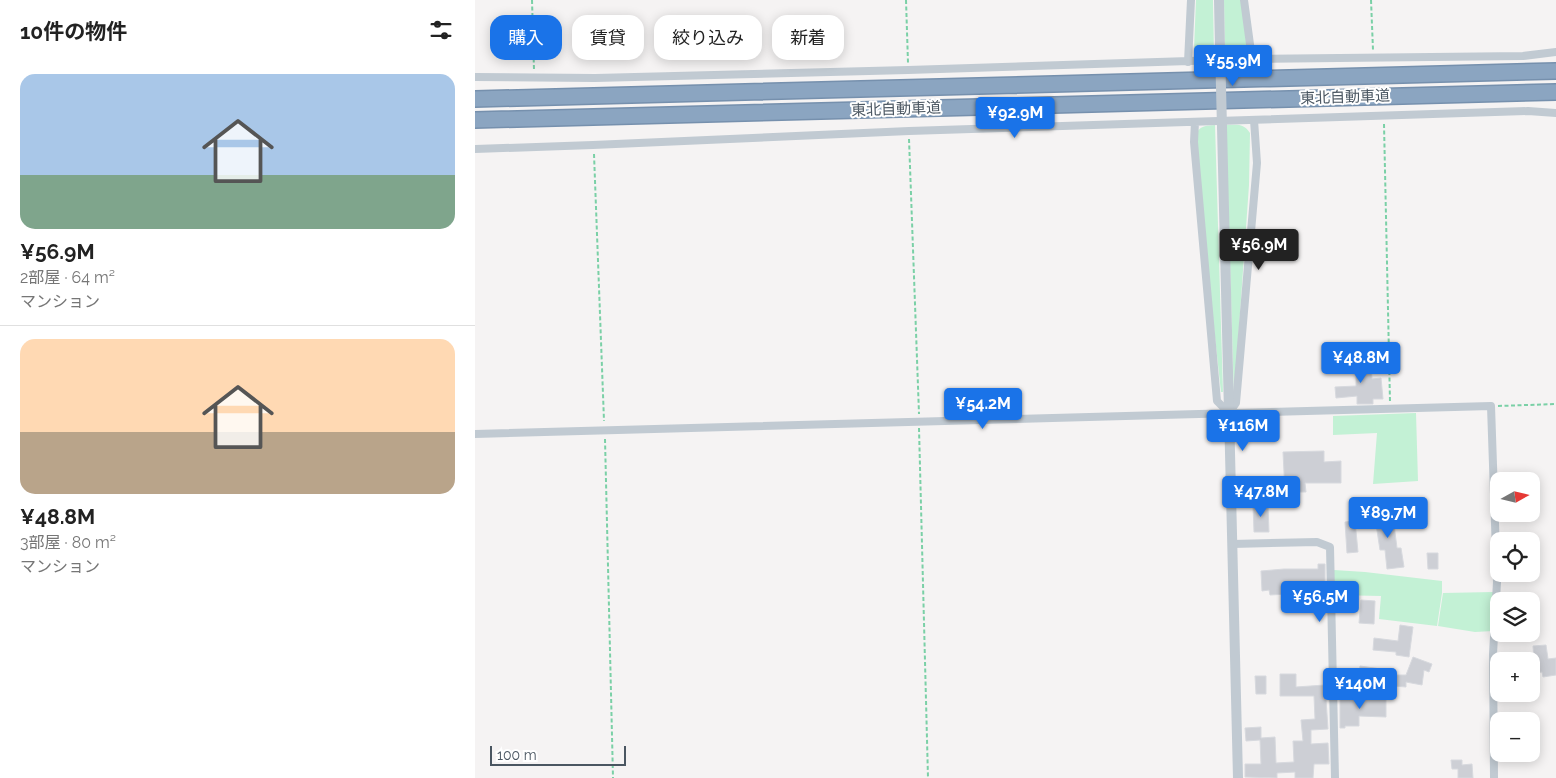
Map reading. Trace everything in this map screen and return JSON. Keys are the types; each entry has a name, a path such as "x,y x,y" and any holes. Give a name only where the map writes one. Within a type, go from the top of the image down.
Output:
{"highway":[{"name":"東北自動車道","path":"475,99 1556,71"},
{"name":"東北自動車道","path":"475,120 1556,92"}],"street":[{"path":"1188,62 1191,0"},
{"path":"1219,0 1238,778"},
{"path":"1244,0 1252,60"},
{"path":"475,77 595,78 1373,57 1523,56 1556,52"},
{"path":"475,149 909,130 1383,117 1529,111 1556,112"},
{"path":"1229,413 1236,403 1257,164 1254,120"},
{"path":"1195,122 1194,142 1217,401 1229,413"},
{"path":"475,434 1491,406 1497,582 1493,654 1494,778"},
{"path":"1232,544 1317,542 1330,547 1335,778"}],"path":[{"path":"532,0 534,76"},
{"path":"906,0 908,70"},
{"path":"1371,0 1373,57"},
{"path":"1383,117 1390,409"},
{"path":"909,130 928,778"},
{"path":"593,145 604,431 613,778"},
{"path":"1491,406 1556,404"}],"green space":[{"path":"1196,0 1213,0 1214,56 1206,56 1194,49"},
{"path":"1224,0 1243,0 1248,41 1245,49 1240,53 1225,56"},
{"path":"1215,125 1223,392 1221,392 1198,182 1197,132 1203,127"},
{"path":"1226,125 1242,126 1250,133 1249,185 1234,399"},
{"path":"1416,413 1418,481 1373,484 1377,433 1333,435 1333,416"},
{"path":"1334,570 1442,581 1437,626 1379,619 1381,596 1334,595"},
{"path":"1490,592 1490,631 1475,632 1438,626 1443,593"}],"building":[{"path":"1360,361 1360,365 1371,364 1372,379 1381,378 1383,399 1373,399 1373,404 1357,404 1357,396 1336,398 1335,387 1356,386 1356,372 1343,372 1343,362"},
{"path":"1324,451 1324,462 1341,461 1341,483 1305,483 1306,492 1285,492 1283,452"},
{"path":"1253,505 1268,505 1269,532 1254,532"},
{"path":"1392,509 1397,548 1401,548 1404,567 1387,569 1385,550 1380,550 1374,511"},
{"path":"1355,521 1358,552 1347,553 1345,522"},
{"path":"1427,553 1438,553 1438,569 1428,569"},
{"path":"1318,564 1325,564 1325,587 1289,587 1289,594 1270,595 1269,590 1262,591 1261,571 1318,569"},
{"path":"1361,600 1375,601 1374,624 1359,623"},
{"path":"1400,625 1413,627 1409,657 1396,655 1396,652 1373,650 1374,638 1398,641"},
{"path":"1546,645 1548,659 1556,658 1556,675 1543,677 1542,672 1540,672 1540,652 1533,652 1533,646"},
{"path":"1413,657 1432,664 1429,672 1424,670 1422,685 1406,682 1406,687 1358,685 1360,666 1388,670 1387,675 1406,675"},
{"path":"1280,674 1296,674 1296,687 1325,685 1328,729 1311,730 1311,744 1328,743 1329,764 1314,764 1313,778 1295,778 1295,772 1277,773 1277,778 1245,777 1245,764 1261,764 1260,740 1246,741 1245,728 1261,727 1261,738 1275,737 1276,763 1294,762 1293,741 1303,741 1301,720 1315,719 1314,696 1280,696"},
{"path":"1255,676 1266,676 1266,694 1256,694"},
{"path":"1340,692 1349,693 1349,699 1386,699 1386,717 1359,716 1359,726 1340,728"},
{"path":"1451,760 1462,760 1462,765 1472,764 1473,778 1458,778 1458,769 1452,769"}]}
